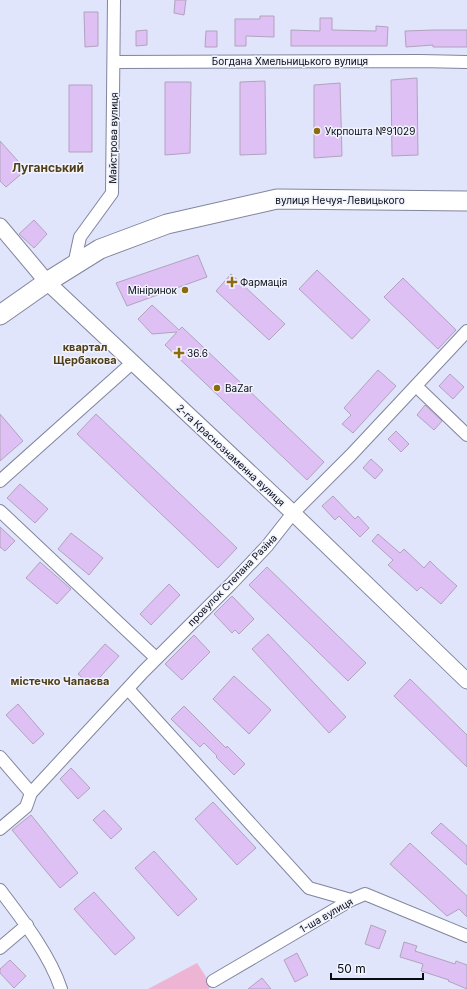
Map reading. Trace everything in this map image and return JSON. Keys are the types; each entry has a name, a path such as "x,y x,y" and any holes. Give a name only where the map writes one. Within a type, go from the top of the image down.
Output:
{"main road":[{"name":"вулиця Нечуя-Левицького","path":"0,315 47,282 100,248 167,224 278,199 467,201"}],"street":[{"name":"Майстрова вулиця","path":"74,265 80,237 112,193 114,0"},
{"name":"Богдана Хмельницького вулиця","path":"114,62 467,62"},
{"name":"2-га Краснознаменна вулиця","path":"0,226 47,282 293,513 467,680"},
{"name":"провулок Степана Разіна","path":"0,829 26,807 31,793 156,658 235,580 267,546 293,513 351,455 467,331"},
{"path":"0,481 132,363"},
{"path":"416,386 467,435"},
{"path":"0,511 156,658"},
{"path":"128,689 309,888 351,900"},
{"path":"0,757 31,793"},
{"path":"0,890 27,925 61,989"},
{"name":"1-ша вулиця","path":"214,981 351,900 365,894 467,936"},
{"path":"0,948 27,925"}],"shaded area":[{"path":"197,963 210,983 209,989 148,989"}],"building":[{"path":"175,0 186,0 184,15 174,13"},
{"path":"84,12 98,12 98,46 85,47"},
{"path":"260,16 274,16 274,37 246,36 246,46 235,46 235,19 260,19"},
{"path":"320,18 332,18 332,30 376,31 376,26 388,27 387,46 291,46 291,30 320,31"},
{"path":"147,30 147,45 136,46 136,31"},
{"path":"467,30 467,47 433,47 433,45 406,47 405,31"},
{"path":"206,31 217,31 217,47 205,47"},
{"path":"417,78 418,155 392,156 391,80"},
{"path":"265,81 266,154 240,155 240,82"},
{"path":"165,82 191,82 190,153 165,155"},
{"path":"340,83 342,156 314,158 314,85"},
{"path":"69,85 92,85 92,152 69,152"},
{"path":"0,141 26,170 6,187 0,181"},
{"path":"34,220 47,234 34,248 19,234"},
{"path":"198,255 207,277 127,306 116,283"},
{"path":"317,270 370,320 352,339 299,289"},
{"path":"231,274 285,324 269,340 216,291"},
{"path":"403,278 456,330 438,349 384,297"},
{"path":"152,305 179,330 182,327 324,462 307,480 165,345 177,332 152,334 138,319"},
{"path":"378,370 396,386 353,433 342,424 351,415 344,408"},
{"path":"450,374 464,387 453,399 439,386"},
{"path":"425,405 442,421 434,430 417,415"},
{"path":"0,414 23,441 0,461"},
{"path":"96,414 237,548 218,568 77,434"},
{"path":"396,431 409,444 401,452 388,439"},
{"path":"371,459 383,470 375,479 363,468"},
{"path":"20,484 48,509 35,523 7,498"},
{"path":"333,496 355,519 358,516 369,528 360,537 339,516 335,520 322,506"},
{"path":"0,527 15,541 5,551 0,547"},
{"path":"71,533 103,558 89,575 58,549"},
{"path":"378,534 400,553 404,549 424,568 430,561 457,586 441,604 421,587 417,591 388,565 393,560 372,541"},
{"path":"40,562 71,589 57,604 26,578"},
{"path":"267,567 366,663 348,681 249,585"},
{"path":"169,584 180,595 151,625 140,614"},
{"path":"232,596 254,619 239,634 235,630 232,633 214,614"},
{"path":"268,634 346,717 329,733 252,649"},
{"path":"194,635 210,652 182,680 165,664"},
{"path":"105,644 119,656 92,686 78,674"},
{"path":"234,676 271,710 249,734 213,699"},
{"path":"410,679 467,735 467,767 394,696"},
{"path":"18,704 44,734 33,744 6,715"},
{"path":"184,706 226,748 227,746 245,764 234,775 204,743 200,747 171,719"},
{"path":"71,768 90,788 78,799 60,779"},
{"path":"213,802 256,848 237,865 195,819"},
{"path":"104,810 122,829 111,839 93,820"},
{"path":"31,815 78,873 60,888 12,830"},
{"path":"441,823 467,846 467,865 431,833"},
{"path":"410,843 467,896 467,917 459,909 447,916 390,864"},
{"path":"154,851 197,899 178,916 135,868"},
{"path":"94,892 135,938 115,955 74,909"},
{"path":"371,925 386,931 379,949 365,944"},
{"path":"404,942 417,946 415,951 455,964 456,961 467,965 467,989 448,981 449,980 421,971 423,964 400,957"},
{"path":"297,953 308,975 295,982 284,960"},
{"path":"10,960 26,976 14,988 0,973 0,969"},
{"path":"262,978 271,989 248,989"}],"place":[{"name":"Укрпошта №91029","path":"317,131"},
{"name":"Фармація","path":"232,282"},
{"name":"Мініринок","path":"185,290"},
{"name":"36.6","path":"179,353"},
{"name":"BaZar","path":"217,388"}],"district":[{"name":"Луганський","path":"48,167"},
{"name":"квартал Щербакова","path":"85,353"},
{"name":"містечко Чапаєва","path":"60,681"}]}
